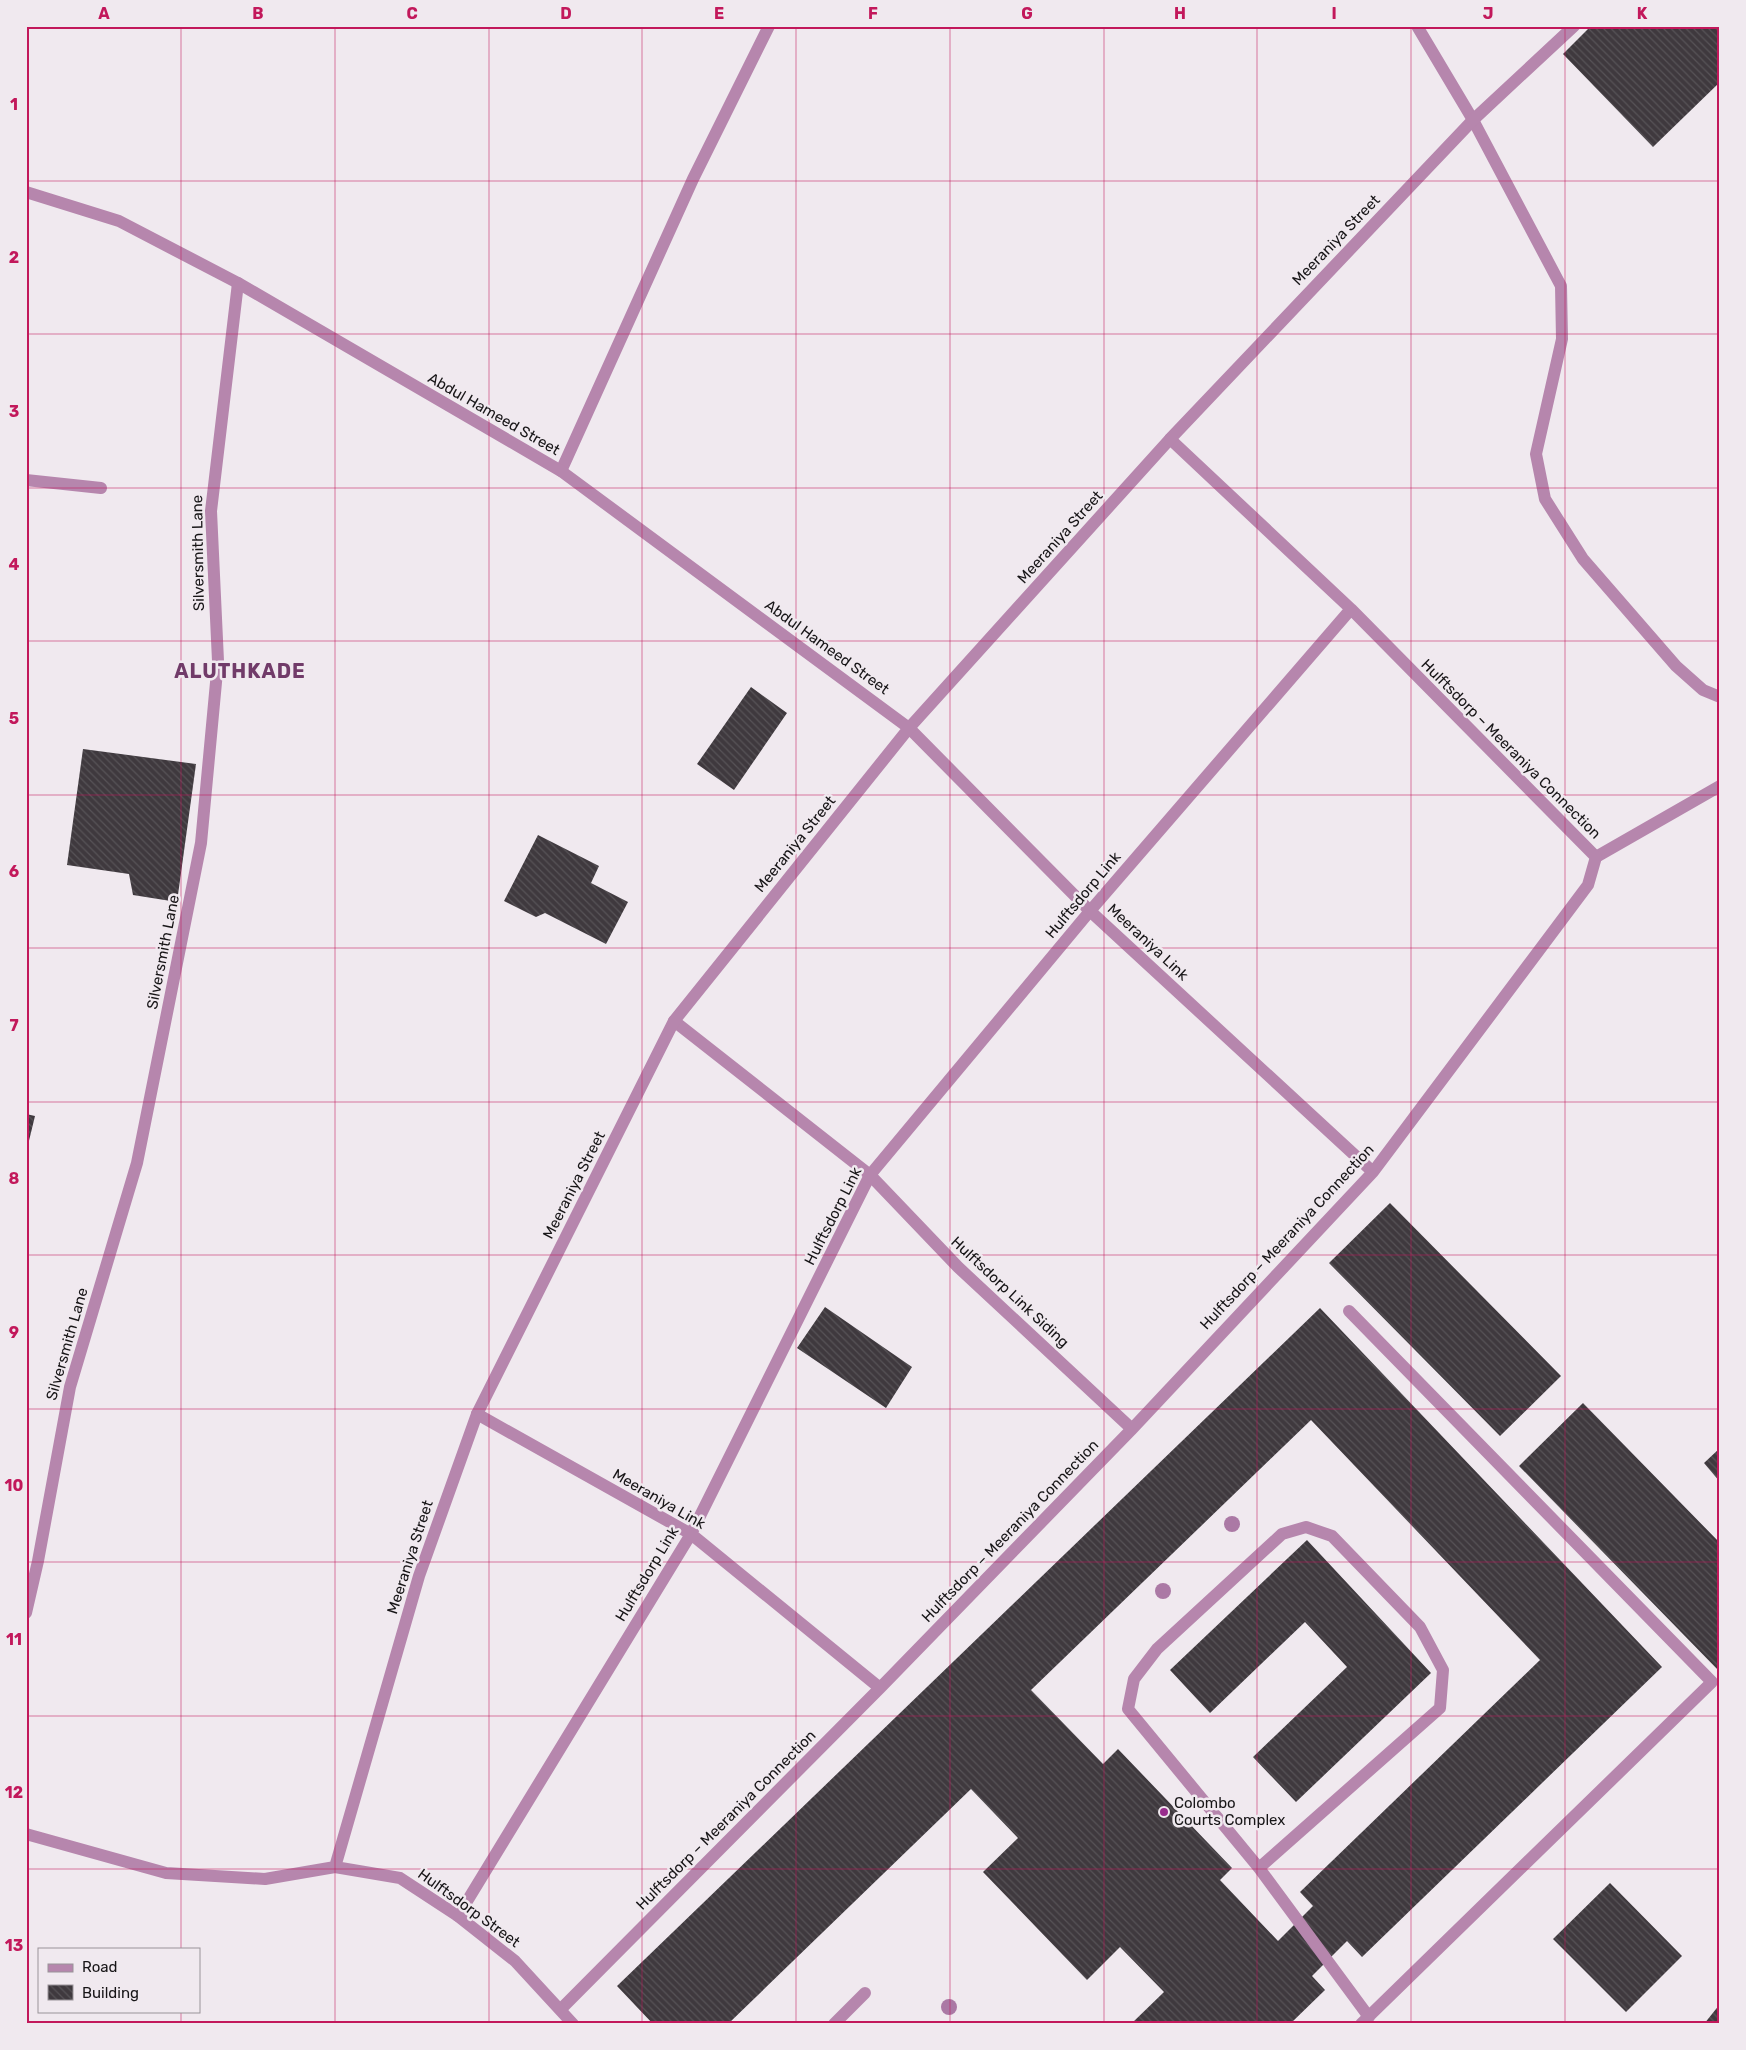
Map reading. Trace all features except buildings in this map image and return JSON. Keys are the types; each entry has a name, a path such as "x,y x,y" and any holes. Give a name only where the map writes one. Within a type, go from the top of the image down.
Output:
{"street":[{"path":"561,472 693,180 769,26"},
{"path":"1417,26 1473,120 1561,286 1562,339 1536,454 1545,498 1583,559 1676,666 1703,690 1720,697"},
{"name":"Meeraniya Street","path":"335,1867 419,1576 477,1414 674,1022 909,728 1170,439 1473,120 1574,26"},
{"name":"Abdul Hameed Street","path":"26,192 118,221 238,283 561,472 909,728"},
{"name":"Silversmith Lane","path":"26,1613 38,1561 70,1387 138,1163 201,843 218,661 211,511 238,283"},
{"name":"Hulftsdorp – Meeraniya Connection","path":"561,2009 880,1688 1132,1429 1373,1172 1588,885 1596,857 1351,609 1170,439"},
{"path":"26,480 101,488"},
{"name":"Hulftsdorp Link","path":"458,1916 691,1534 870,1175 1090,910 1351,609"},
{"name":"Meeraniya Link","path":"909,728 1090,910 1373,1172"},
{"path":"1596,857 1720,786"},
{"name":"Hulftsdorp Link Siding","path":"674,1022 870,1175 958,1267 1132,1429"},
{"path":"1259,1868 1440,1708 1443,1670 1420,1627 1332,1536 1306,1527 1282,1534 1157,1649 1134,1679 1128,1709 1259,1868 1365,2020 1712,1682 1349,1311"},
{"name":"Meeraniya Link","path":"477,1414 691,1534 880,1688"},
{"name":"Hulftsdorp Street","path":"26,1834 166,1873 265,1879 335,1867 400,1878 458,1916 515,1961 573,2024"},
{"path":"834,2024 865,1993"}],"place":[{"name":"Colombo Courts Complex","path":"1164,1812"}],"district":[{"name":"ALUTHKADE","path":"240,671"}]}
